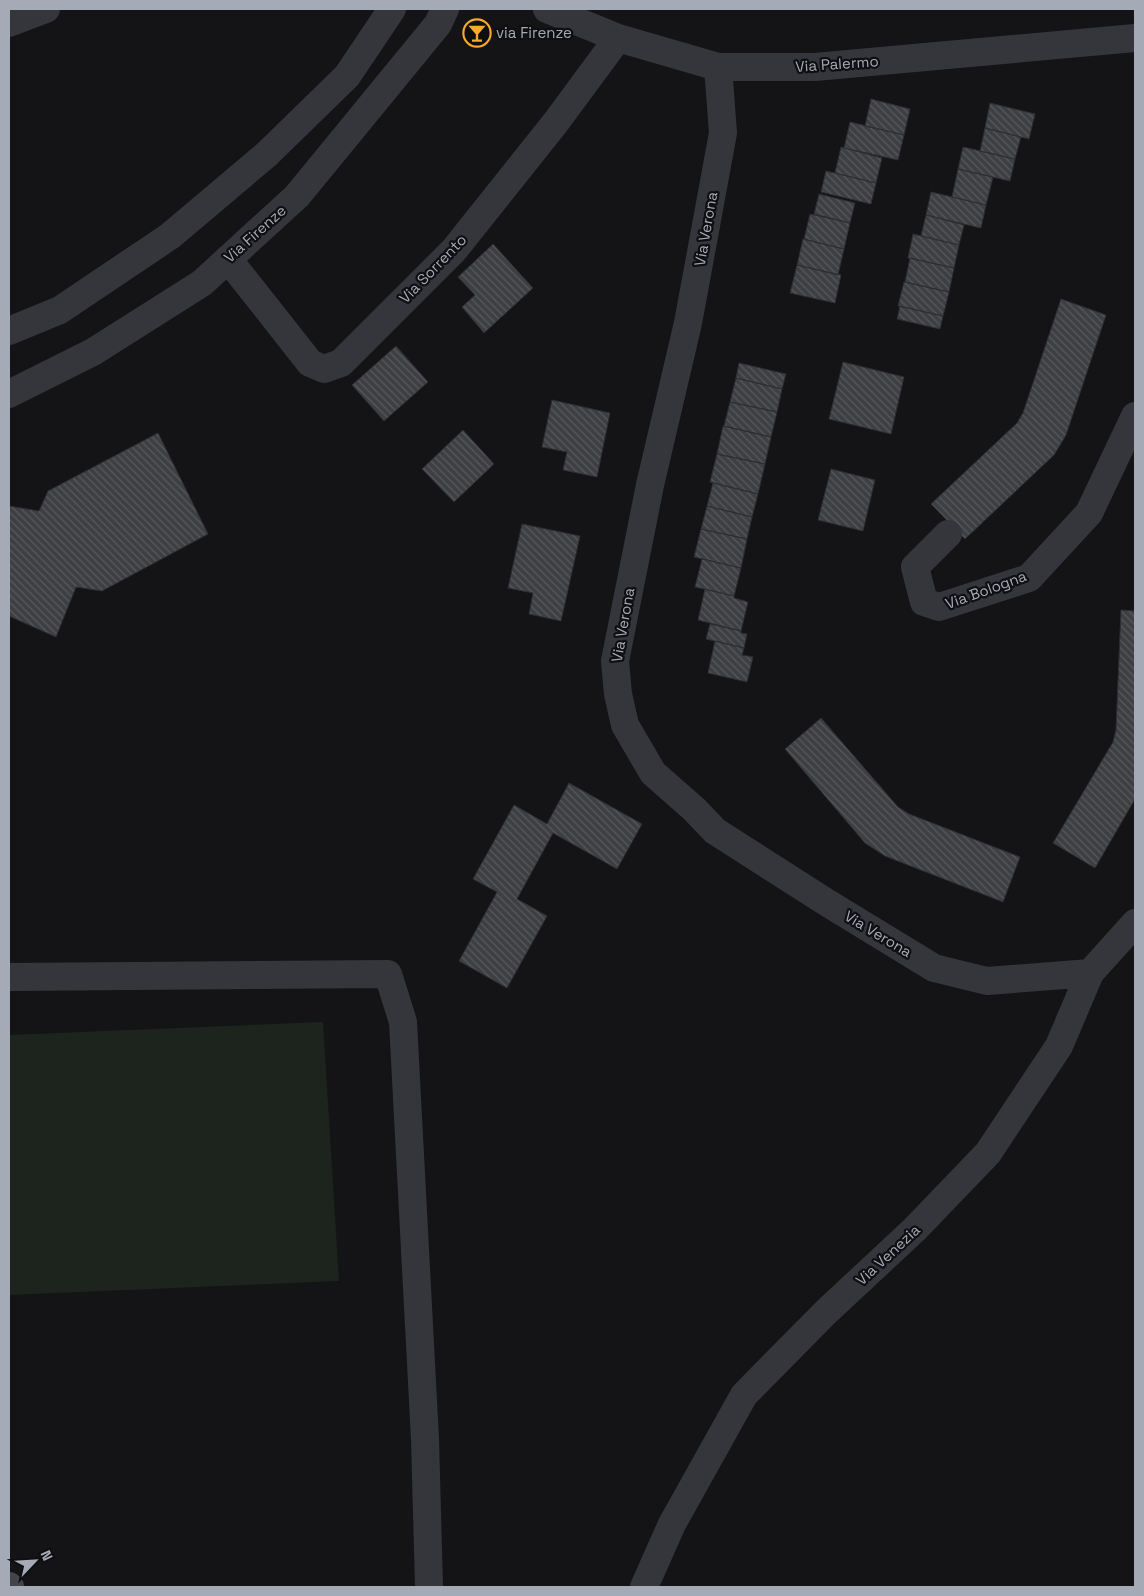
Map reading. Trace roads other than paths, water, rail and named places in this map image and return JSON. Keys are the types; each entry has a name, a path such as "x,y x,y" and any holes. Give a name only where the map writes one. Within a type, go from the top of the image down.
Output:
{"street":[{"path":"9,23 46,9"},
{"path":"9,332 60,310 170,236 267,154 347,76 392,9"},
{"name":"Via Firenze","path":"9,394 93,352 202,283 297,196 438,24 445,9"},
{"name":"Via Palermo","path":"547,9 618,38 718,67 816,68 1135,38"},
{"name":"Via Sorrento","path":"228,259 310,363 324,369 341,363 454,250 556,122 618,38"},
{"name":"Via Verona","path":"718,67 723,133 688,323 650,486 615,661 618,694 625,725 653,773 694,809 715,831 934,968 987,981 1090,973"},
{"name":"Via Bologna","path":"948,534 915,567 924,602 939,607 1029,578 1089,513 1135,416"},
{"name":"Via Venezia","path":"644,1587 672,1524 744,1395 826,1312 915,1229 988,1153 1059,1046 1090,973 1135,923"},
{"path":"9,977 388,974 403,1022 425,1438 429,1587"}],"place":[{"name":"via Firenze","path":"477,33"}]}
